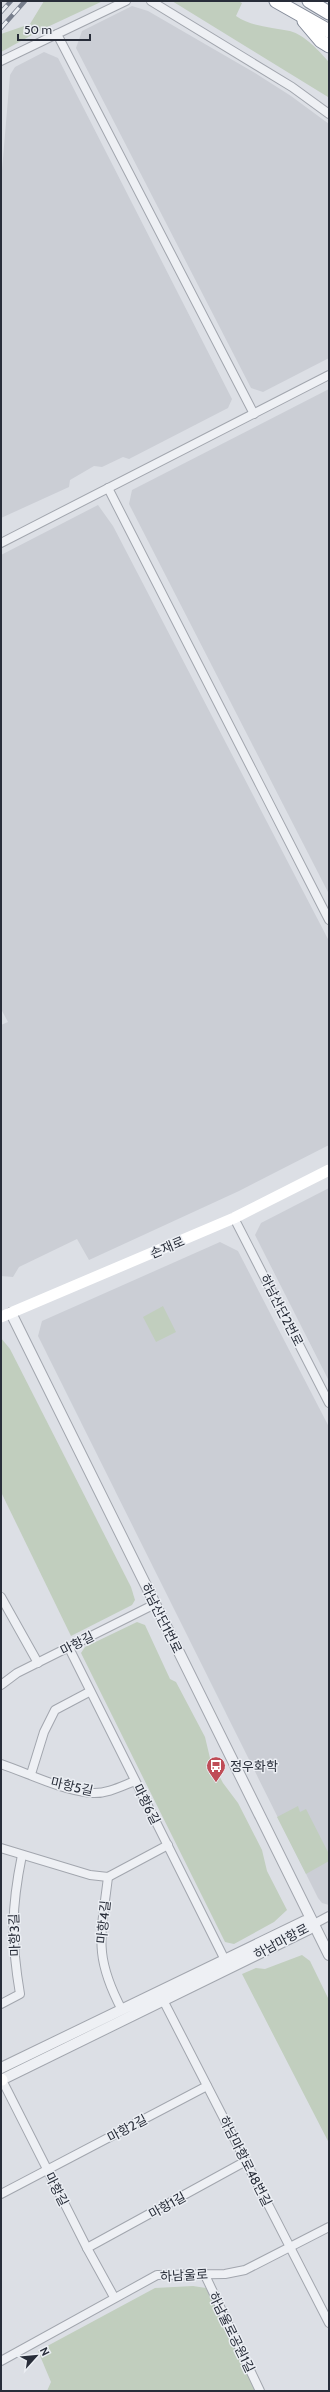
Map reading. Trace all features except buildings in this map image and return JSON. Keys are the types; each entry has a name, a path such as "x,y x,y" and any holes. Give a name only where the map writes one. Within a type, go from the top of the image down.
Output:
{"highway":[{"path":"276,1 329,31"},
{"path":"309,1 329,13"},
{"path":"324,1 329,4"},
{"path":"292,10 321,41 329,46"}],"main road":[{"name":"손재로","path":"6,1315 234,1218 329,1170"}],"street":[{"path":"1,61 126,1"},
{"path":"151,1 292,87 329,114"},
{"path":"57,34 254,414"},
{"path":"1,543 329,375"},
{"path":"108,488 329,920"},
{"name":"하남산단2번로","path":"234,1218 329,1403"},
{"name":"하남산단1번로","path":"6,1315 155,1604 329,1955"},
{"path":"1,1597 38,1663"},
{"name":"마항길","path":"1,1685 17,1673 155,1604"},
{"name":"마항6길","path":"69,1648 89,1692 168,1845 225,1960"},
{"path":"31,1774 44,1732 55,1710 89,1692"},
{"name":"마항5길","path":"1,1764 65,1787 92,1793 113,1790 135,1781"},
{"path":"1,1848 90,1875 108,1877 168,1845"},
{"name":"마항3길","path":"1,2004 20,1994 12,1926 14,1895 22,1855"},
{"name":"마항4길","path":"108,1877 100,1950 108,1984 122,2010"},
{"path":"314,1924 329,1916"},
{"name":"하남마항로","path":"1,2068 305,1921 314,1924 309,1929 1,2080"},
{"name":"하남마항로48번길","path":"163,2000 329,2323"},
{"name":"마항길","path":"1,2080 87,2248 114,2297"},
{"name":"마항2길","path":"1,2194 207,2086"},
{"name":"마항1길","path":"87,2248 246,2161"},
{"name":"하남울로","path":"1,2361 156,2275 204,2273 225,2274 245,2270 329,2227"},
{"name":"하남울로공원1길","path":"204,2273 260,2391"}],"shaded area":[{"path":"132,6 148,11 255,73 291,96 329,124 329,358 263,392 251,388 76,48 82,31"},
{"path":"44,52 58,58 232,399 228,408 129,459 123,457 102,467 94,466 70,480 69,487 1,518 1,182 10,75 15,67"},
{"path":"329,389 329,894 129,504 132,490"},
{"path":"98,505 113,526 329,941 329,1145 239,1191 89,1260 77,1239 19,1267 13,1277 1,1276 1,1025 8,1022 1,1009 1,555"},
{"path":"329,1188 329,1381 255,1235 261,1223"},
{"path":"220,1242 238,1251 329,1427 329,1905 322,1903 318,1898 38,1336 42,1321"}],"green space":[{"path":"44,1 103,1 41,30 1,52 1,34 30,24"},
{"path":"172,1 238,1 242,3 236,16 242,20 255,25 290,31 301,36 329,62 328,97"},
{"path":"163,1306 176,1332 156,1342 143,1317"},
{"path":"1,1338 10,1349 131,1587 135,1600 132,1605 71,1636 1,1492"},
{"path":"137,1622 145,1625 170,1679 176,1682 205,1737 210,1758 223,1783 238,1803 262,1850 267,1871 287,1910 274,1922 234,1944 225,1942 81,1653 85,1647"},
{"path":"298,1806 300,1812 306,1809 329,1854 329,1861 306,1874 277,1817"},
{"path":"302,1955 310,1961 329,2000 329,2143 242,1974 256,1968 265,1969"},
{"path":"193,2286 206,2288 256,2391 47,2391 51,2382 38,2351 155,2288"}],"railway":[{"path":"1,12 11,1"},
{"path":"1,28 25,1"}],"place":[{"name":"정우화학","path":"216,1783"}]}
